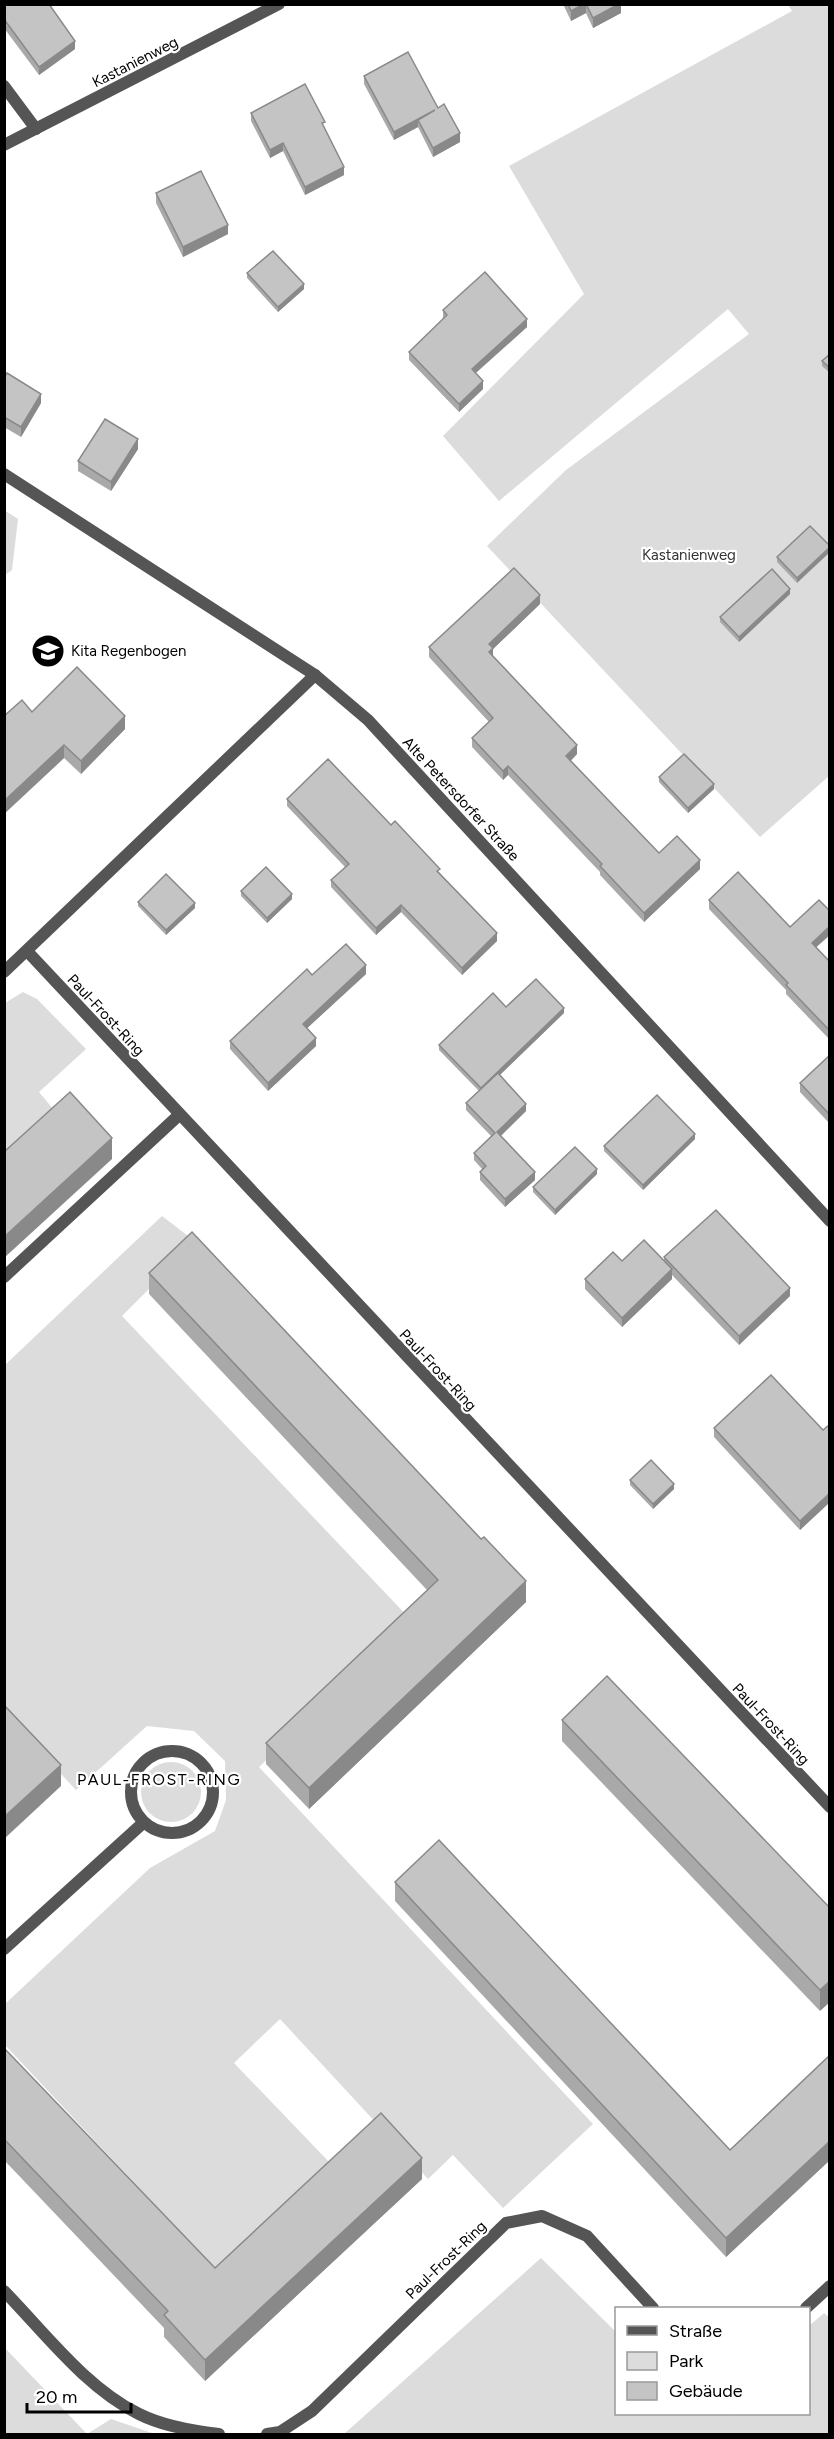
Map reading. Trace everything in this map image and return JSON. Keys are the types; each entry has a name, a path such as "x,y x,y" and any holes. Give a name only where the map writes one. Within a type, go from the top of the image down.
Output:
{"street":[{"name":"Kastanienweg","path":"4,145 279,4"},
{"path":"4,87 36,129"},
{"name":"Alte Petersdorfer Straße","path":"4,474 315,675 376,728 830,1221"},
{"path":"4,972 315,675"},
{"name":"Paul-Frost-Ring","path":"27,951 830,1807"},
{"path":"4,1277 179,1115"},
{"path":"170,1751 183,1752 196,1758 206,1768 212,1780 213,1794 204,1819 193,1828 174,1833 154,1830 143,1823 130,1798 131,1784 144,1761 156,1753 170,1751"},
{"path":"4,1949 143,1823"},
{"name":"Paul-Frost-Ring","path":"267,2434 280,2432 312,2411 506,2223 542,2216 587,2236 652,2307"},
{"path":"807,2307 830,2286"},
{"path":"4,2290 96,2387 139,2415 183,2429 219,2434"}],"green space":[{"path":"788,5 829,5 829,776 760,837 487,546 566,470 749,334 728,309 499,501 443,436 584,294 509,166 792,11"},
{"path":"4,510 18,519 12,570 5,575"},
{"path":"23,992 37,999 86,1049 39,1092 59,1116 5,1166 5,1003"},
{"path":"162,1216 196,1242 122,1316 413,1622 259,1767 593,2124 503,2208 453,2155 428,2179 280,2019 234,2063 331,2164 215,2269 5,2045 5,2004 150,1868 215,1831 226,1800 225,1761 194,1731 147,1726 76,1790 5,1714 5,1365"},
{"path":"171,1762 192,1771 201,1792 192,1813 171,1822 150,1813 141,1792 150,1771"},
{"path":"541,2258 615,2331 615,2415 810,2415 810,2325 824,2313 830,2318 829,2434 344,2434"},
{"path":"5,2348 87,2434 5,2434"},
{"path":"111,2419 155,2434 87,2434"}],"building":[{"path":"4,4 49,4 75,41 39,67 4,19"},
{"path":"568,4 584,4 571,11"},
{"path":"586,4 619,4 593,18"},
{"path":"408,52 438,108 444,104 460,133 433,148 418,120 435,110 394,132 364,76"},
{"path":"305,84 325,122 322,123 344,167 305,187 283,143 270,150 251,113"},
{"path":"201,171 228,225 183,247 156,193"},
{"path":"273,251 304,284 278,307 247,273"},
{"path":"485,272 527,319 472,369 483,381 459,404 409,352 447,315 443,310"},
{"path":"830,354 830,368 822,361"},
{"path":"7,373 41,394 21,427 4,417 4,377"},
{"path":"105,419 138,439 111,482 78,461"},
{"path":"810,526 830,547 797,578 777,557"},
{"path":"514,568 540,595 489,644 493,648 489,652 577,745 566,756 659,853 677,836 700,860 644,913 600,866 602,864 508,766 503,771 472,738 493,718 429,647"},
{"path":"772,569 790,589 739,637 720,617"},
{"path":"77,667 125,716 81,761 64,745 4,801 4,716 22,700 32,712"},
{"path":"684,754 714,784 688,808 659,777"},
{"path":"328,759 391,825 395,821 440,869 437,871 497,933 462,968 401,905 376,928 331,880 349,864 287,799"},
{"path":"266,867 292,894 267,918 241,891"},
{"path":"738,872 790,927 819,900 830,911 830,926 812,943 830,962 830,1031 709,900"},
{"path":"166,874 195,903 166,930 138,902"},
{"path":"346,944 366,965 303,1024 316,1038 268,1083 230,1041 307,969 312,975"},
{"path":"536,979 564,1008 481,1088 439,1045 493,993 506,1007"},
{"path":"830,1055 830,1115 800,1083"},
{"path":"498,1073 526,1104 497,1132 535,1172 505,1199 480,1172 486,1166 474,1153 495,1133 466,1103"},
{"path":"70,1092 112,1138 4,1237 4,1152"},
{"path":"657,1095 695,1134 643,1185 604,1146"},
{"path":"575,1147 597,1169 555,1210 533,1187"},
{"path":"716,1210 790,1288 739,1336 664,1257"},
{"path":"192,1232 481,1539 484,1537 526,1581 309,1788 266,1743 438,1580 149,1273"},
{"path":"644,1240 672,1269 622,1318 585,1279 613,1252 622,1261"},
{"path":"771,1375 823,1430 830,1427 830,1493 800,1521 714,1428"},
{"path":"651,1460 674,1484 653,1504 630,1480"},
{"path":"607,1676 830,1908 830,1981 820,1990 562,1720"},
{"path":"4,1705 61,1765 4,1817"},
{"path":"439,1840 730,2150 830,2055 830,2141 726,2238 395,1882"},
{"path":"4,2048 215,2268 381,2113 422,2158 205,2360 164,2315 168,2311 4,2139"}],"place":[{"name":"Kita Regenbogen","path":"48,651"}],"district":[{"name":"PAUL-FROST-RING","path":"159,1779"}]}
